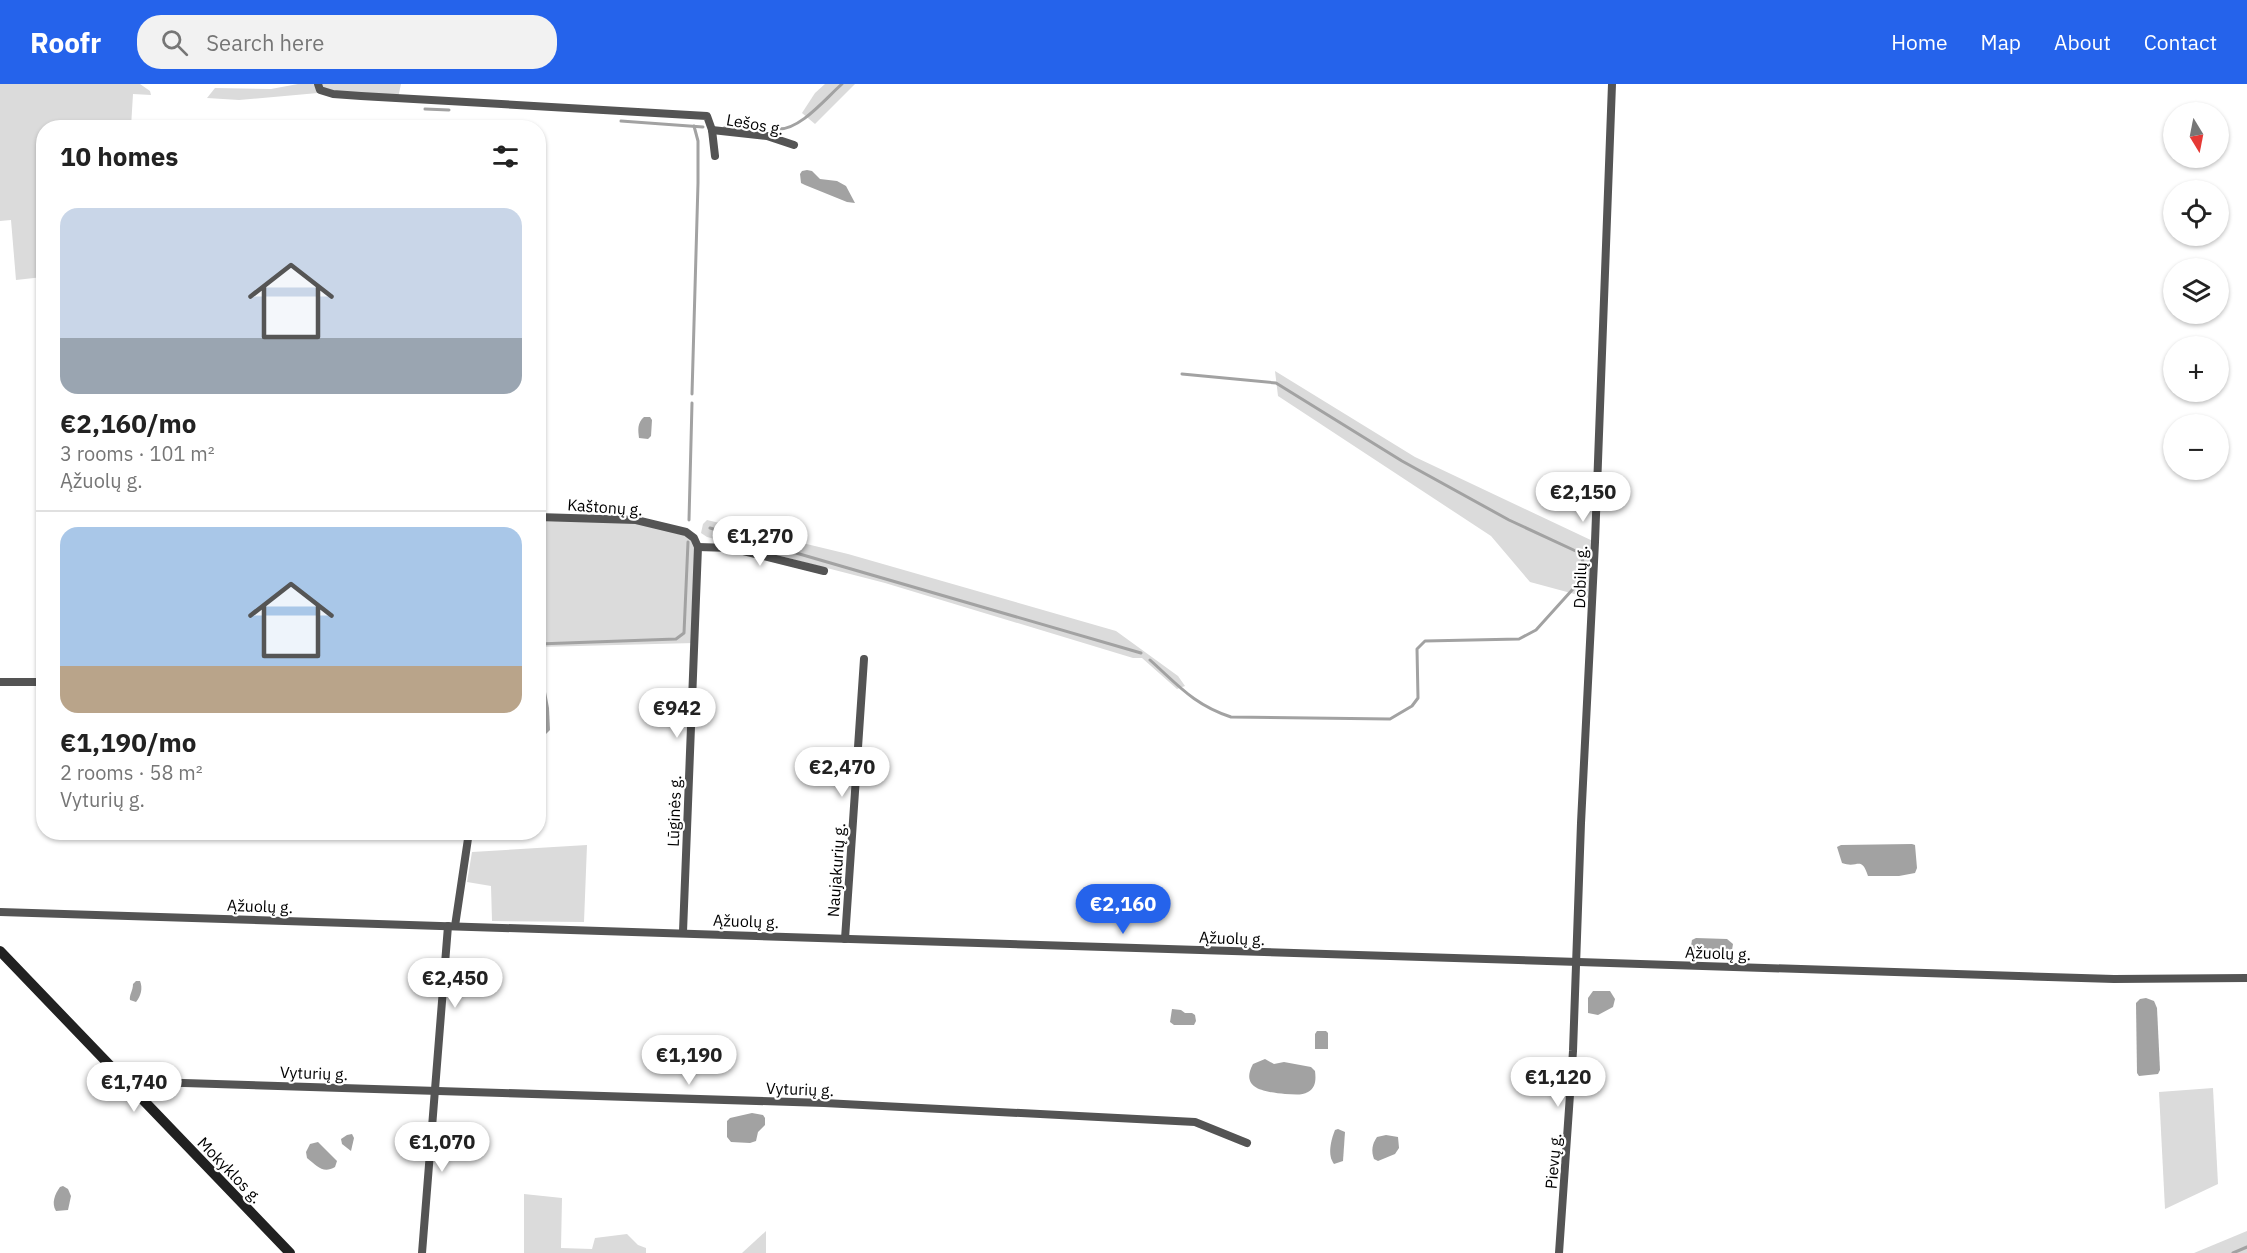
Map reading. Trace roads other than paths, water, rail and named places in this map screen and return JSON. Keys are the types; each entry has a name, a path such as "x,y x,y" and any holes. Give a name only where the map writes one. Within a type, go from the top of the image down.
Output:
{"main road":[{"name":"Mokyklos g.","path":"0,951 290,1253"}],"street":[{"path":"318,84 320,90 333,94 707,116 712,130 715,156"},
{"name":"Dobilų g.","path":"1575,963 1594,565 1612,84"},
{"name":"Lešos g.","path":"712,130 767,136 794,145"},
{"name":"Kaštonų g.","path":"546,517 636,520 686,532 694,538 698,547"},
{"path":"698,547 731,548 824,571"},
{"name":"Lūginės g.","path":"683,932 698,547"},
{"name":"Naujakurių g.","path":"845,939 864,659"},
{"path":"0,682 36,682"},
{"path":"422,1253 451,926 467,840"},
{"name":"Ąžuolų g.","path":"0,912 2114,979 2247,978"},
{"name":"Pievų g.","path":"1559,1253 1570,1110 1575,963"},
{"name":"Vyturių g.","path":"134,1092 142,1085 152,1082 824,1103 1195,1122 1247,1143"}],"waterway":[{"path":"778,129 786,128 803,119 842,84"},
{"path":"425,109 449,110"},
{"path":"621,121 703,127"},
{"path":"692,394 698,183 698,141 694,126"},
{"path":"724,128 760,128"},
{"path":"1150,660 1196,700 1231,717 1390,719 1412,706 1418,698 1417,649 1425,641 1519,639 1536,630 1582,579 1584,565 1580,553 1509,520 1402,461 1276,383 1182,374"},
{"path":"689,520 692,403"},
{"path":"710,528 1141,653"},
{"path":"546,644 676,639 684,633 688,542"},
{"path":"2233,1253 2247,1247"}]}
